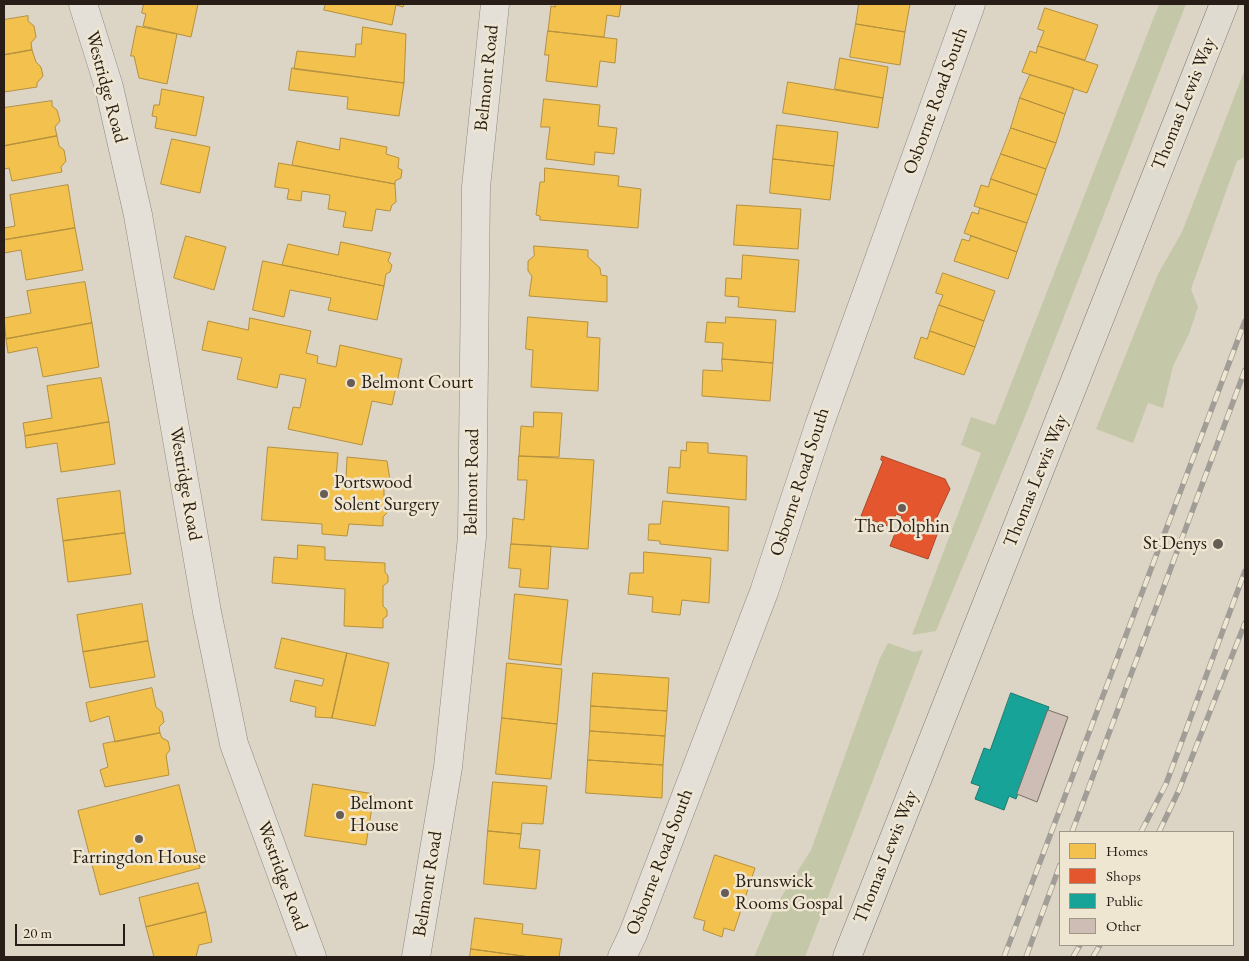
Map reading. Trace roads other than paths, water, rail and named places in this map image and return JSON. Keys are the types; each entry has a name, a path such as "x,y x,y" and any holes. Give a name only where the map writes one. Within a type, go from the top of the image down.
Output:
{"main road":[{"name":"Thomas Lewis Way","path":"847,957 1224,4"}],"street":[{"name":"Westridge Road","path":"83,4 109,87 138,215 207,612 234,744 312,957"},
{"name":"Belmont Road","path":"416,957 448,767 472,537 476,187 495,4"},
{"name":"Osborne Road South","path":"622,957 633,934 764,592 820,423 972,4"}],"railway":[{"path":"1004,957 1245,321"},
{"path":"1072,831 1245,370"},
{"path":"1142,831 1166,784 1245,571"},
{"path":"1159,831 1179,790 1245,623"},
{"path":"1026,957 1059,868"},
{"path":"1073,957 1079,946"},
{"path":"1093,957 1099,946"}],"place":[{"name":"Belmont Court","path":"351,383"},
{"name":"Portswood Solent Surgery","path":"324,494"},
{"name":"The Dolphin","path":"902,508"},
{"name":"St Denys","path":"1218,544"},
{"name":"Belmont House","path":"340,815"},
{"name":"Farringdon House","path":"139,839"},
{"name":"Brunswick Rooms Gospal","path":"725,893"}]}
